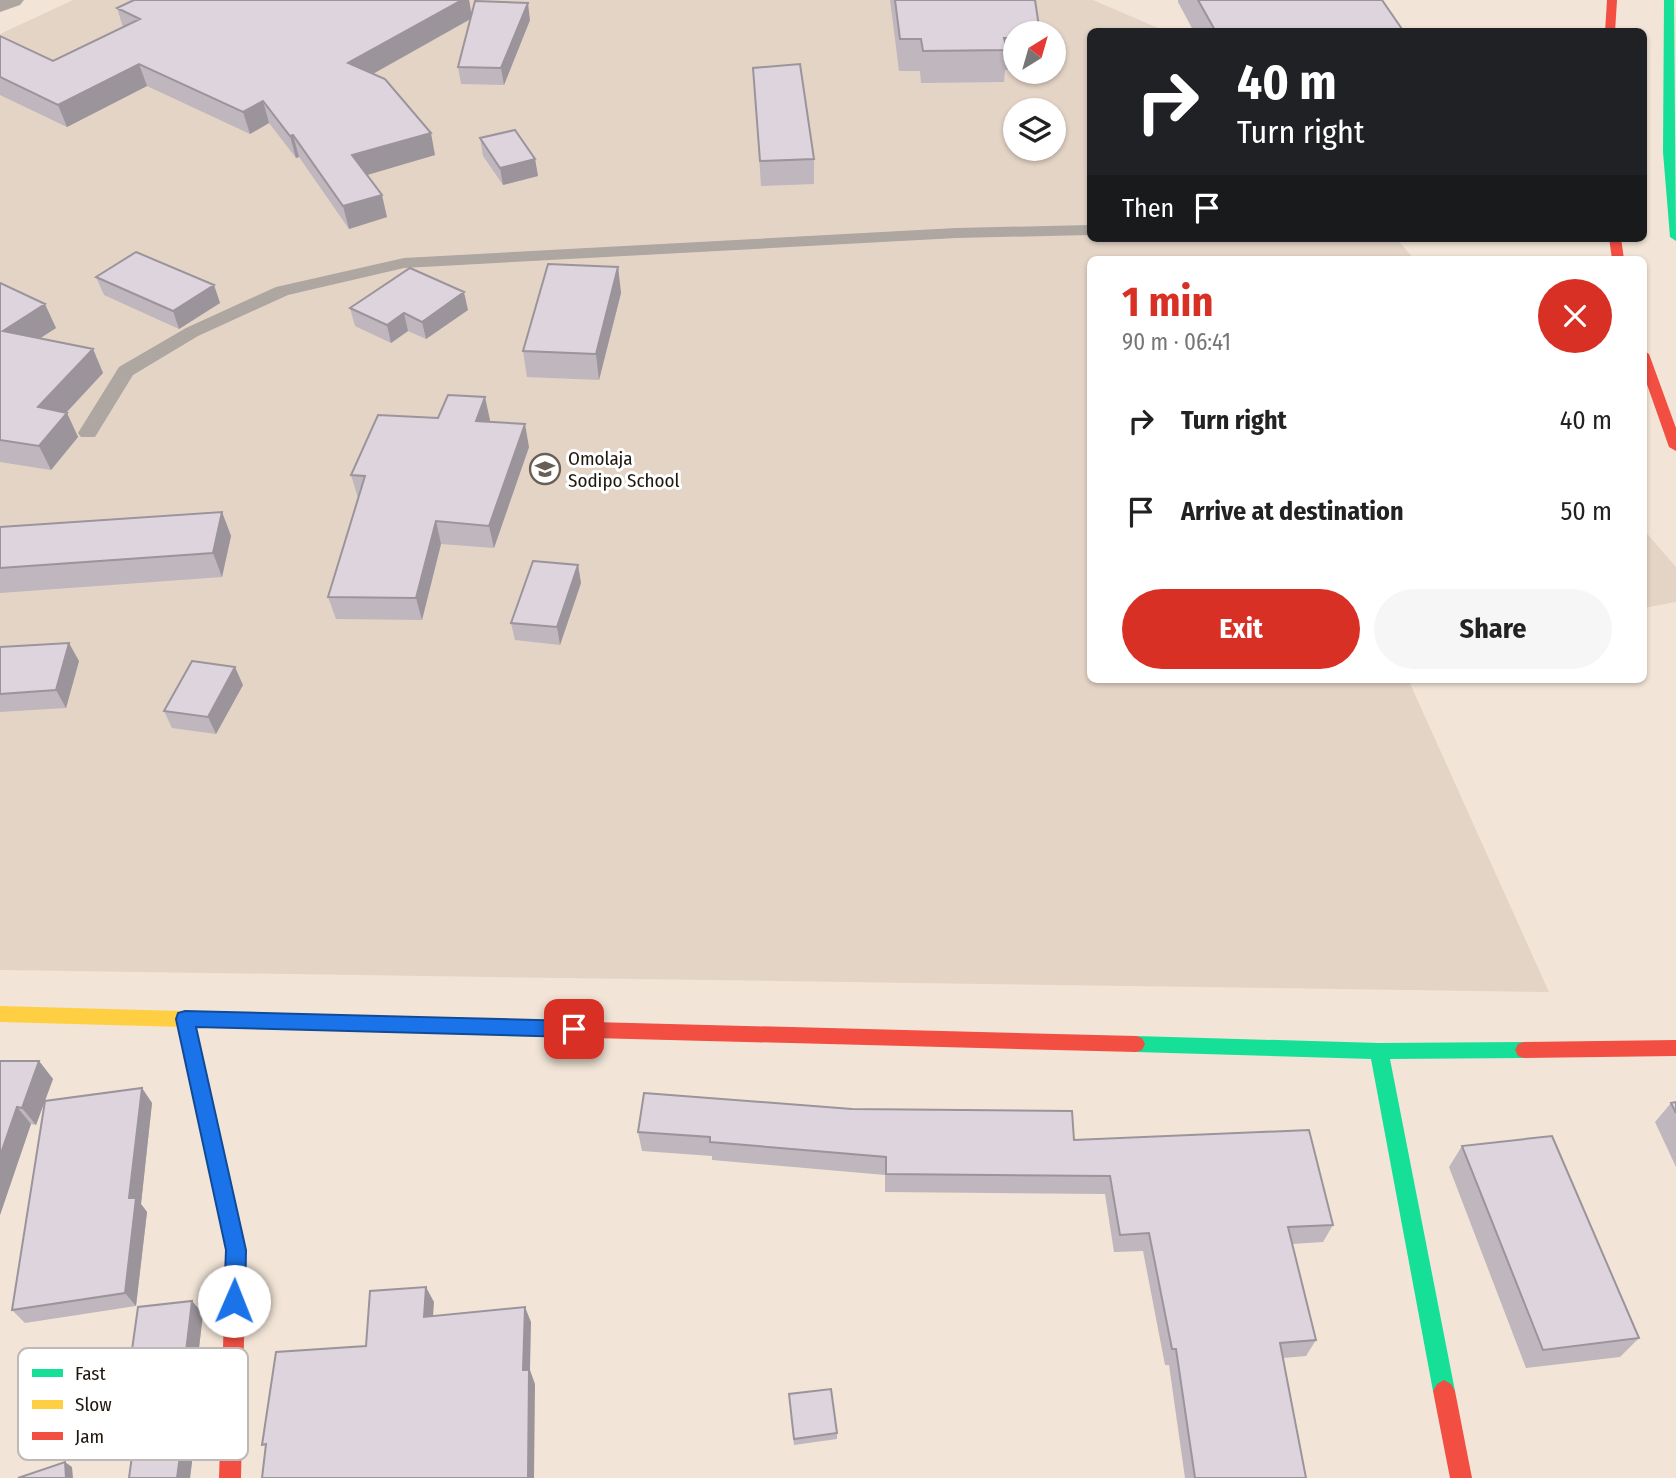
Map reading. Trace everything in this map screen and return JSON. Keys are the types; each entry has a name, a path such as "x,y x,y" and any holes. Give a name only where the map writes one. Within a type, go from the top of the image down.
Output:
{"street":[{"path":"0,5 12,0"},
{"path":"1610,28 1612,0"},
{"path":"1670,0 1668,152 1676,237"},
{"path":"1647,365 1676,447"},
{"path":"0,1014 1379,1051 1676,1048"},
{"path":"185,1019 236,1250 233,1348"},
{"path":"1379,1051 1461,1478"},
{"path":"230,1460 230,1478"}],"lane":[{"path":"88,433 126,371 192,332 282,291 404,262 956,233 1087,230"}],"shaded area":[{"name":"Omolaja Sodipo School","path":"73,0 1093,0 1158,28 1087,28 1087,242 1399,242 1411,256 1087,256 1087,683 1410,683 1549,992 0,970 0,34"},
{"path":"1647,534 1676,567 1676,602 1647,607"}],"building":[{"path":"134,0 462,0 348,63 385,79 431,133 352,155 382,195 343,206 293,135 290,136 263,101 243,112 139,64 58,105 0,77 0,36 53,61 140,19 117,8"},
{"path":"895,0 1035,0 1038,21 1003,21 1003,50 923,51 921,39 900,39"},
{"path":"1198,0 1382,0 1401,28 1214,28"},
{"path":"475,1 528,3 501,68 458,67"},
{"path":"800,64 814,159 760,161 753,68"},
{"path":"515,130 535,159 500,168 480,138"},
{"path":"136,252 214,285 173,311 96,277"},
{"path":"548,264 618,267 596,354 523,351"},
{"path":"410,268 464,292 422,322 404,313 387,325 350,308"},
{"path":"0,283 45,304 3,331 93,349 38,407 67,413 39,446 0,440"},
{"path":"448,395 485,397 476,421 525,424 489,526 436,521 416,598 328,597 365,476 351,475 378,415 438,418"},
{"path":"222,512 213,553 0,568 0,527"},
{"path":"533,561 578,565 557,627 511,623"},
{"path":"69,643 56,690 0,694 0,647"},
{"path":"192,661 235,667 208,717 164,711"},
{"path":"0,1061 39,1061 22,1108 17,1107 0,1156"},
{"path":"142,1088 129,1198 136,1198 125,1293 12,1310 45,1101"},
{"path":"644,1093 852,1109 1072,1111 1074,1140 1309,1130 1333,1225 1288,1227 1316,1340 1280,1343 1306,1478 1195,1478 1176,1349 1172,1349 1149,1233 1120,1235 1110,1176 886,1174 886,1157 710,1142 710,1137 638,1132"},
{"path":"1552,1136 1639,1338 1543,1350 1462,1146"},
{"path":"426,1287 424,1317 525,1307 523,1370 529,1370 528,1478 262,1478 266,1444 262,1445 276,1352 366,1346 370,1291"},
{"path":"192,1301 186,1348 132,1348 138,1307"},
{"path":"831,1389 837,1433 794,1439 789,1394"},
{"path":"131,1460 179,1460 177,1478 129,1478"},
{"path":"65,1462 66,1478 18,1478"}],"traffic: fast":[{"path":"1669,0 1668,152 1676,237"},
{"path":"1136,1044 1379,1051 1524,1050"},
{"path":"1379,1051 1444,1391"}],"traffic: slow":[{"path":"0,1014 593,1030"}],"traffic: jam":[{"path":"1610,28 1612,0"},
{"path":"1616,242 1618,256"},
{"path":"1647,365 1676,447"},
{"path":"185,1019 236,1250 233,1348"},
{"path":"593,1030 1136,1044"},
{"path":"1524,1050 1676,1048"},
{"path":"1444,1391 1461,1478"},
{"path":"230,1460 230,1478"}],"place":[{"name":"Omolaja Sodipo School","path":"545,469"}],"route":[{"path":"234,1301 236,1250 185,1019 574,1029"}]}
